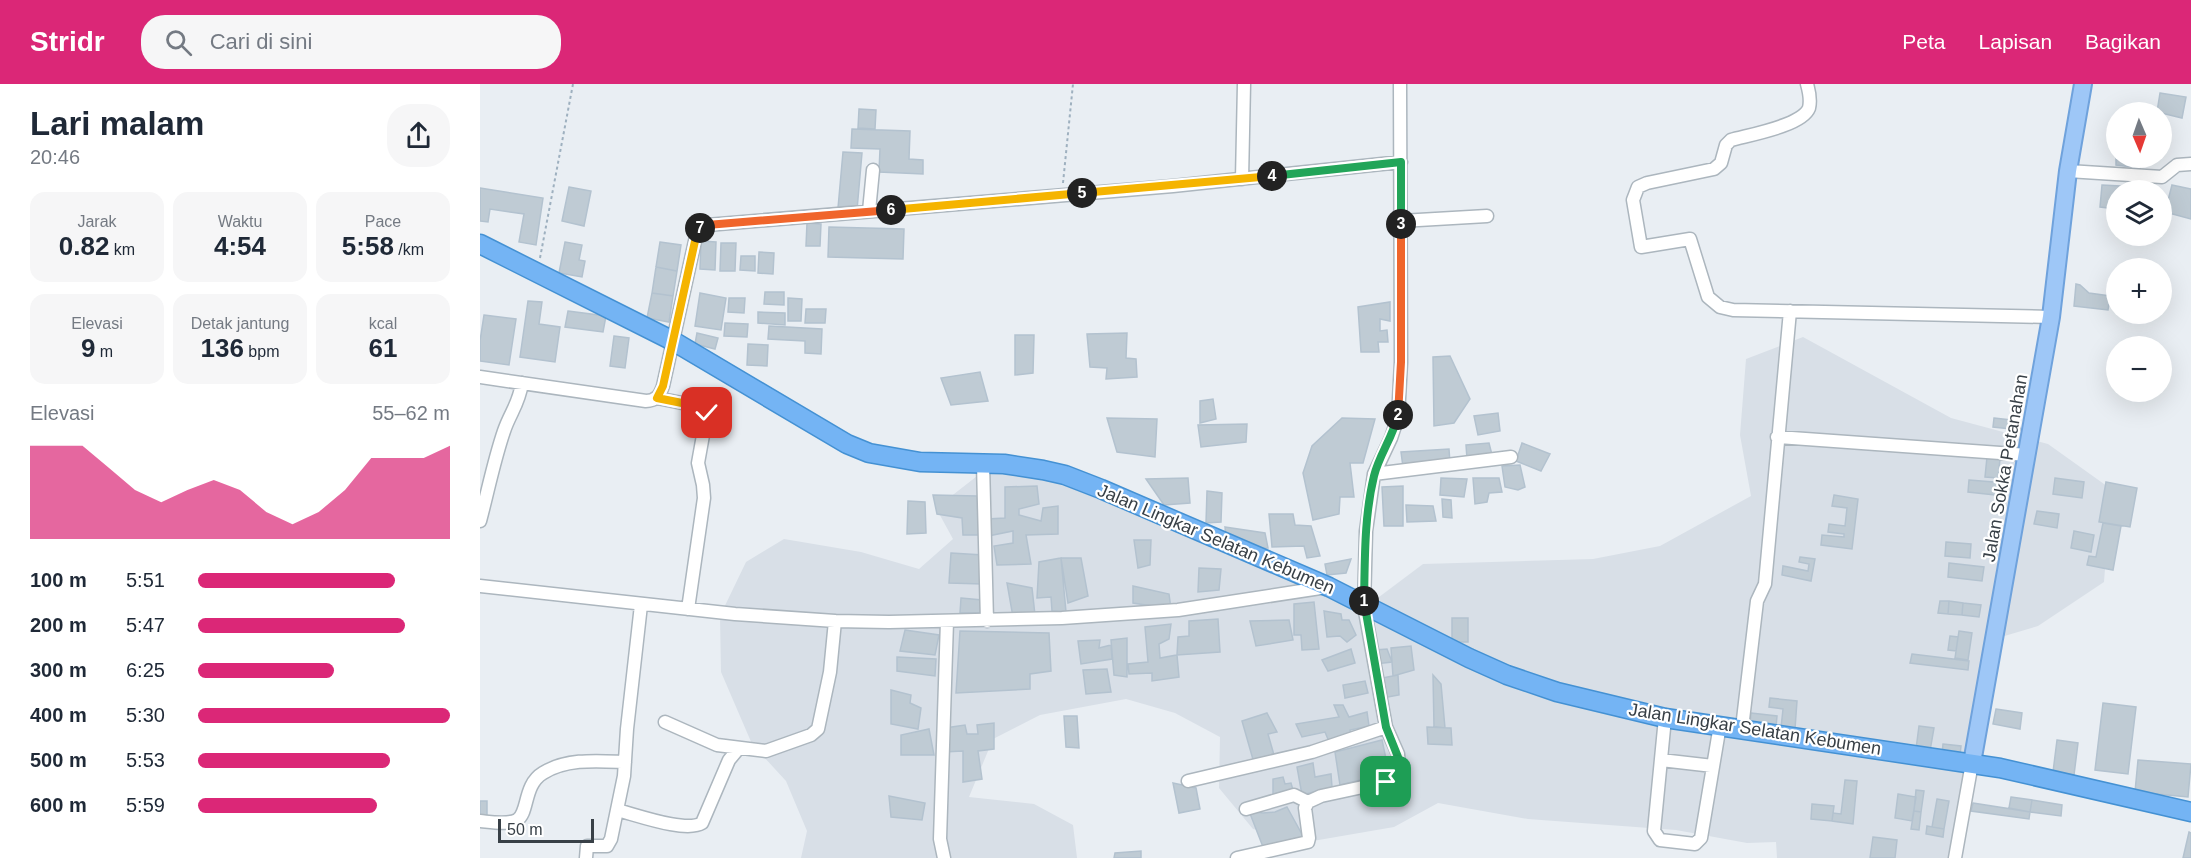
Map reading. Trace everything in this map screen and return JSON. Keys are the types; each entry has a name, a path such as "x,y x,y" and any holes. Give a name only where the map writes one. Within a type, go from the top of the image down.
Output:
{"highway":[{"name":"Jalan Lingkar Selatan Kebumen","path":"480,244 673,341 847,444 869,453 920,462 1005,464 1065,475 1329,587 1507,675 1557,692 1665,718 1972,763 2191,812"}],"main road":[{"name":"Jalan Sokka Petanahan","path":"1972,763 2051,317 2068,171 2083,84"}],"street":[{"path":"1242,179 1244,84"},
{"path":"1237,858 1308,842 1305,808 1308,802 1321,796 1386,782 1396,776 1400,762 1386,727 1364,606 1366,531 1374,474 1398,417 1401,362 1400,84"},
{"path":"1807,84 1810,106 1797,121 1731,140 1725,146 1721,164 1714,169 1647,183 1638,187 1634,200 1641,247 1690,239 1707,297 1719,307 1733,310 2051,317"},
{"path":"657,398 662,391 697,232 707,225 1242,179 1401,162"},
{"path":"2068,171 2159,177 2176,165 2191,164"},
{"path":"869,212 873,170"},
{"path":"1401,221 1487,216"},
{"path":"1742,729 1757,601 1765,584 1790,311"},
{"path":"480,377 646,401 657,398 702,407 707,413 698,463 704,498 688,609"},
{"path":"480,521 505,427 517,406 522,383"},
{"path":"1777,437 2028,454"},
{"path":"1374,474 1511,458"},
{"path":"983,464 987,621"},
{"path":"480,586 641,605 835,621 987,621 1062,618 1178,610 1329,587"},
{"path":"586,858 587,846 609,845 617,810 625,762 641,605"},
{"path":"665,722 717,745 770,751 816,732 819,729 830,672 835,621"},
{"path":"944,858 940,839 946,621"},
{"path":"1665,718 1654,831 1660,840 1698,842 1701,838 1720,725"},
{"path":"1188,781 1312,752 1386,727"},
{"path":"617,810 696,827 702,823 729,760 739,748"},
{"path":"1661,759 1713,766"},
{"path":"480,821 508,822 519,819 523,814 530,785 543,773 561,766 587,761 625,762"},
{"name":"Jalan Sokka Petanahan","path":"1955,858 1972,763"},
{"path":"1246,809 1294,795 1308,802"}],"path":[{"path":"537,274 573,84"},
{"path":"1062,195 1073,84"}],"shaded area":[{"path":"1803,337 1951,418 2048,444 2111,489 2104,582 2038,626 1991,640 1955,858 1777,858 1776,842 1747,843 1676,830 1528,819 1438,803 1394,827 1307,842 1253,829 1219,788 1220,737 1175,713 1126,699 1040,715 993,739 969,797 1034,804 1073,825 1077,858 801,858 807,831 786,781 752,744 721,672 720,616 746,562 784,539 861,552 919,569 953,539 936,508 999,459 1323,590 1363,609 1423,564 1593,559 1660,546 1751,496 1740,435 1746,359"}],"building":[{"path":"2160,93 2186,97 2182,118 2172,116 2172,102 2159,102"},
{"path":"859,109 876,110 875,129 858,128"},
{"path":"852,129 910,131 909,159 923,160 923,174 879,172 880,149 851,148"},
{"path":"843,152 862,153 857,210 838,208"},
{"path":"2102,185 2106,185 2106,208 2100,207"},
{"path":"2172,185 2191,189 2191,219 2172,214"},
{"path":"569,187 591,191 584,226 562,221"},
{"path":"480,188 543,198 536,245 519,242 524,214 490,209 488,222 480,221"},
{"path":"807,223 821,224 820,246 806,246"},
{"path":"829,227 904,229 903,259 828,257"},
{"path":"701,241 716,242 715,270 700,269"},
{"path":"565,242 582,245 579,260 585,261 582,277 559,273"},
{"path":"660,242 681,245 677,271 656,267"},
{"path":"721,243 736,243 735,271 720,271"},
{"path":"759,252 774,253 773,274 758,273"},
{"path":"741,256 755,256 755,271 740,270"},
{"path":"656,267 677,271 673,296 652,293"},
{"path":"2076,284 2089,293 2106,295 2106,310 2074,306"},
{"path":"765,292 784,292 784,305 764,304"},
{"path":"652,293 673,296 669,322 647,318"},
{"path":"700,293 726,298 721,330 695,326"},
{"path":"729,298 745,298 744,313 728,312"},
{"path":"788,298 802,299 801,321 788,321"},
{"path":"528,301 542,302 539,324 560,327 555,362 520,357"},
{"path":"1390,302 1390,321 1380,319 1380,331 1387,330 1388,342 1378,342 1379,352 1361,352 1358,307"},
{"path":"806,309 826,309 825,323 805,323"},
{"path":"568,311 606,316 603,332 565,327"},
{"path":"758,312 785,313 785,325 758,323"},
{"path":"484,315 516,319 509,365 480,361"},
{"path":"725,323 748,324 747,337 724,336"},
{"path":"769,326 822,329 821,354 805,353 805,341 768,339"},
{"path":"697,333 718,338 715,349 695,344"},
{"path":"1127,333 1126,358 1136,359 1137,377 1106,379 1107,368 1090,367 1087,334"},
{"path":"1015,335 1034,335 1033,373 1015,375"},
{"path":"614,336 629,338 625,368 610,366"},
{"path":"748,344 768,345 767,366 747,365"},
{"path":"1450,356 1470,399 1454,423 1434,426 1433,357"},
{"path":"980,372 988,401 951,405 941,378"},
{"path":"1213,399 1216,419 1200,423 1200,401"},
{"path":"1498,413 1500,431 1478,435 1474,416"},
{"path":"1107,418 1157,419 1155,457 1117,452"},
{"path":"1342,418 1375,419 1363,463 1350,463 1354,497 1340,497 1339,514 1313,520 1303,473 1312,446"},
{"path":"1994,418 2020,421 2020,430 1993,427"},
{"path":"1247,424 1246,442 1201,447 1198,425"},
{"path":"1489,443 1492,455 1467,459 1466,445"},
{"path":"1522,443 1550,454 1541,471 1516,461"},
{"path":"1449,449 1450,463 1403,467 1401,452"},
{"path":"1987,457 2000,459 1998,478 1985,477"},
{"path":"1520,465 1525,487 1518,490 1505,487 1502,466"},
{"path":"1188,478 1190,503 1164,505 1146,479"},
{"path":"1441,478 1467,479 1464,497 1440,495"},
{"path":"1473,478 1499,478 1502,492 1489,493 1487,502 1475,504"},
{"path":"2055,478 2084,482 2082,498 2053,494"},
{"path":"1969,480 2006,483 2004,496 1968,492"},
{"path":"2106,482 2137,488 2130,527 2099,522"},
{"path":"1037,486 1039,504 1019,509 1019,515 1041,521 1043,508 1058,506 1058,534 1026,535 1031,564 997,565 994,546 1013,543 1013,531 988,536 987,519 1005,518 1005,487"},
{"path":"1403,486 1403,526 1384,526 1382,487"},
{"path":"1207,491 1222,493 1221,522 1206,523"},
{"path":"933,495 977,496 979,535 963,535 962,518 937,514"},
{"path":"1834,495 1858,499 1852,549 1821,545 1822,535 1844,537 1844,534 1828,532 1829,524 1845,526 1847,508 1832,506"},
{"path":"1442,499 1451,500 1452,518 1443,517"},
{"path":"908,501 925,502 926,533 907,534"},
{"path":"1406,505 1433,506 1436,521 1407,522"},
{"path":"2037,511 2059,514 2057,528 2034,524"},
{"path":"1269,514 1293,514 1295,525 1311,526 1320,556 1307,558 1304,546 1272,547"},
{"path":"2103,523 2121,526 2113,570 2087,565 2089,556 2096,557"},
{"path":"1225,527 1265,533 1268,548 1249,549 1249,542 1226,539"},
{"path":"2074,531 2094,535 2091,552 2071,548"},
{"path":"1134,540 1151,540 1150,565 1138,568"},
{"path":"1946,542 1971,544 1970,558 1945,556"},
{"path":"951,553 983,555 982,584 949,583"},
{"path":"1800,557 1815,559 1811,581 1782,575 1783,566 1808,571 1809,564 1799,562"},
{"path":"1061,558 1081,558 1088,596 1068,603"},
{"path":"1061,558 1066,612 1052,611 1051,597 1037,598 1039,562"},
{"path":"1351,559 1346,573 1327,575 1325,564"},
{"path":"1949,563 1984,567 1982,581 1948,577"},
{"path":"1199,568 1221,569 1219,590 1198,592"},
{"path":"1007,583 1032,588 1035,615 1013,617"},
{"path":"1133,586 1169,594 1171,609 1133,603"},
{"path":"961,598 982,600 982,613 960,613"},
{"path":"1940,601 1949,601 1948,614 1938,613"},
{"path":"1949,601 1963,603 1962,615 1948,614"},
{"path":"1314,602 1319,649 1302,650 1301,635 1294,635 1294,604"},
{"path":"1963,603 1981,605 1979,617 1962,615"},
{"path":"1324,611 1341,614 1342,620 1349,620 1356,635 1347,642 1340,636 1327,637"},
{"path":"1452,618 1468,618 1468,642 1452,642"},
{"path":"1218,619 1220,652 1177,655 1178,637 1189,636 1189,621"},
{"path":"1289,620 1293,640 1256,646 1250,621"},
{"path":"1171,624 1169,639 1159,644 1160,658 1177,655 1179,677 1152,681 1152,673 1129,674 1128,664 1148,662 1145,627"},
{"path":"905,630 939,635 935,655 900,651"},
{"path":"960,631 1049,633 1051,671 1030,674 1030,689 956,693"},
{"path":"1959,631 1972,633 1968,660 1955,658"},
{"path":"1950,636 1958,637 1956,651 1948,650"},
{"path":"1127,638 1127,677 1114,675 1111,640"},
{"path":"1100,640 1099,648 1111,645 1112,659 1081,664 1078,641"},
{"path":"1411,646 1414,670 1393,676 1391,648"},
{"path":"1351,649 1355,663 1328,671 1322,660"},
{"path":"1387,649 1392,662 1375,664 1375,650"},
{"path":"1912,654 1969,661 1968,670 1910,663"},
{"path":"897,657 936,659 935,676 897,671"},
{"path":"1107,669 1111,692 1086,694 1083,670"},
{"path":"1398,675 1399,695 1382,698 1382,678"},
{"path":"1433,675 1441,684 1445,728 1434,727"},
{"path":"1365,681 1368,693 1345,698 1343,685"},
{"path":"891,690 911,695 910,703 921,708 918,729 891,724"},
{"path":"1770,698 1797,701 1795,729 1781,728 1783,709 1769,707"},
{"path":"2103,703 2136,707 2128,774 2095,770"},
{"path":"1334,705 1343,705 1349,717 1367,712 1369,726 1350,730 1352,738 1330,744 1325,732 1302,737 1296,724 1339,717"},
{"path":"1996,709 2022,713 2020,729 1993,724"},
{"path":"1267,713 1277,732 1268,734 1274,755 1254,763 1242,721"},
{"path":"1751,713 1777,716 1776,727 1750,724"},
{"path":"1064,716 1077,716 1079,748 1066,747"},
{"path":"994,723 994,749 978,751 982,779 963,782 963,751 944,752 945,728 965,725 967,734 978,734 977,725"},
{"path":"1919,726 1934,728 1930,751 1916,749"},
{"path":"1427,727 1451,728 1452,745 1428,744"},
{"path":"929,729 934,755 901,755 901,735"},
{"path":"1382,740 1389,773 1340,785 1335,752"},
{"path":"2057,740 2078,743 2074,775 2053,772"},
{"path":"1943,744 1961,746 1960,756 1942,754"},
{"path":"2138,760 2191,764 2188,797 2135,792"},
{"path":"1313,763 1315,777 1331,774 1332,787 1302,795 1297,767"},
{"path":"1283,777 1285,784 1291,783 1293,790 1273,794 1273,779"},
{"path":"1845,780 1857,781 1853,824 1832,821 1833,813 1841,814"},
{"path":"1173,783 1196,788 1200,809 1179,813"},
{"path":"1916,790 1924,791 1921,812 1914,811"},
{"path":"1898,794 1916,797 1912,821 1895,818"},
{"path":"889,796 925,803 922,820 891,817"},
{"path":"2011,797 2032,800 2030,812 2009,808"},
{"path":"1937,799 1949,801 1944,829 1932,827"},
{"path":"2032,800 2062,805 2061,816 2030,812"},
{"path":"480,801 487,801 487,818 480,818"},
{"path":"1973,803 2030,812 2029,819 1971,811"},
{"path":"1812,804 1834,806 1832,821 1811,819"},
{"path":"1287,807 1304,838 1263,847 1249,811 1275,812"},
{"path":"1914,811 1921,812 1919,830 1911,829"},
{"path":"1927,826 1944,829 1943,837 1926,834"},
{"path":"2189,832 2191,833 2191,858 2183,858"},
{"path":"1873,837 1897,840 1895,858 1870,858"},
{"path":"1141,851 1141,858 1114,858 1115,853"}],"route":[{"path":"707,413 702,407 657,398 662,391 697,232 707,225 1173,186 1401,162 1401,362 1398,417 1374,474 1366,531 1364,575 1364,606 1386,727 1400,762 1396,776 1386,782"}]}
